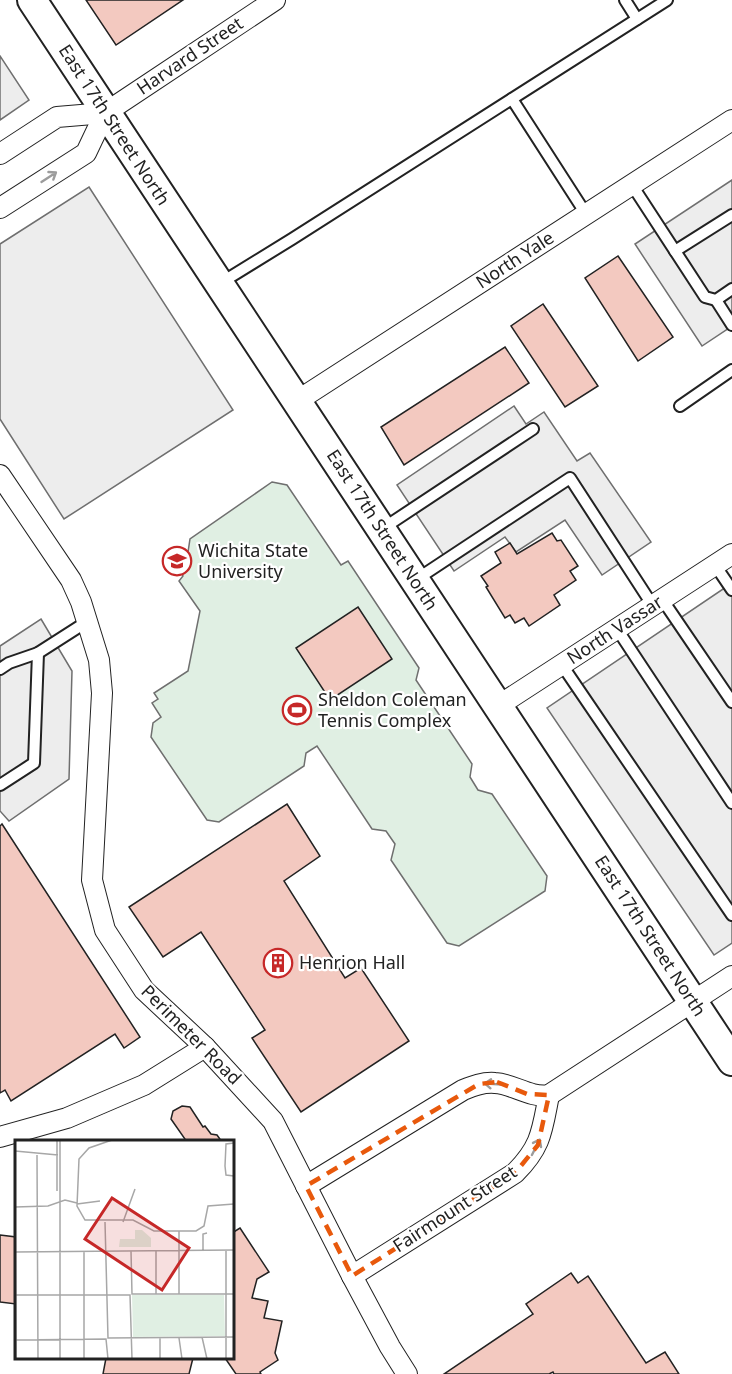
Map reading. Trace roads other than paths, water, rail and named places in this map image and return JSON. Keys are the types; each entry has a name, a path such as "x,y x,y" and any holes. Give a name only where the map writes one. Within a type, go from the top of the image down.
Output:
{"street":[{"name":"East 17th Street North","path":"32,0 732,1061"},
{"name":"Harvard Street","path":"105,113 275,0"},
{"path":"0,154 57,117 105,113"},
{"path":"0,208 86,153 105,113"},
{"name":"North Yale","path":"297,401 732,120"},
{"name":"Perimeter Road","path":"0,475 71,580 99,660 102,693 92,880 105,930 144,990 205,1047 273,1121 352,1276 407,1374"},
{"name":"North Vassar","path":"498,706 732,554"},
{"path":"306,1186 463,1090 479,1084 497,1082 527,1094 549,1095 732,976"},
{"path":"0,1137 68,1118 144,1085 205,1047"},
{"name":"Fairmount Street","path":"352,1276 515,1173 529,1160 538,1145 549,1095"}],"lane":[{"path":"625,0 638,19"},
{"path":"219,284 667,0"},
{"path":"512,99 586,214"},
{"path":"632,185 705,297 716,300 732,325"},
{"path":"675,251 732,215"},
{"path":"716,300 732,289"},
{"path":"680,406 732,370"},
{"path":"382,529 533,429"},
{"path":"415,580 570,478 732,702"},
{"path":"715,566 732,590"},
{"path":"0,669 9,663 38,653 87,621"},
{"path":"617,629 732,803"},
{"path":"0,785 34,763 38,653"},
{"path":"562,665 732,915"}],"place":[{"name":"Wichita State University","path":"177,561"},
{"name":"Sheldon Coleman Tennis Complex","path":"297,710"},
{"name":"Henrion Hall","path":"278,963"}]}
